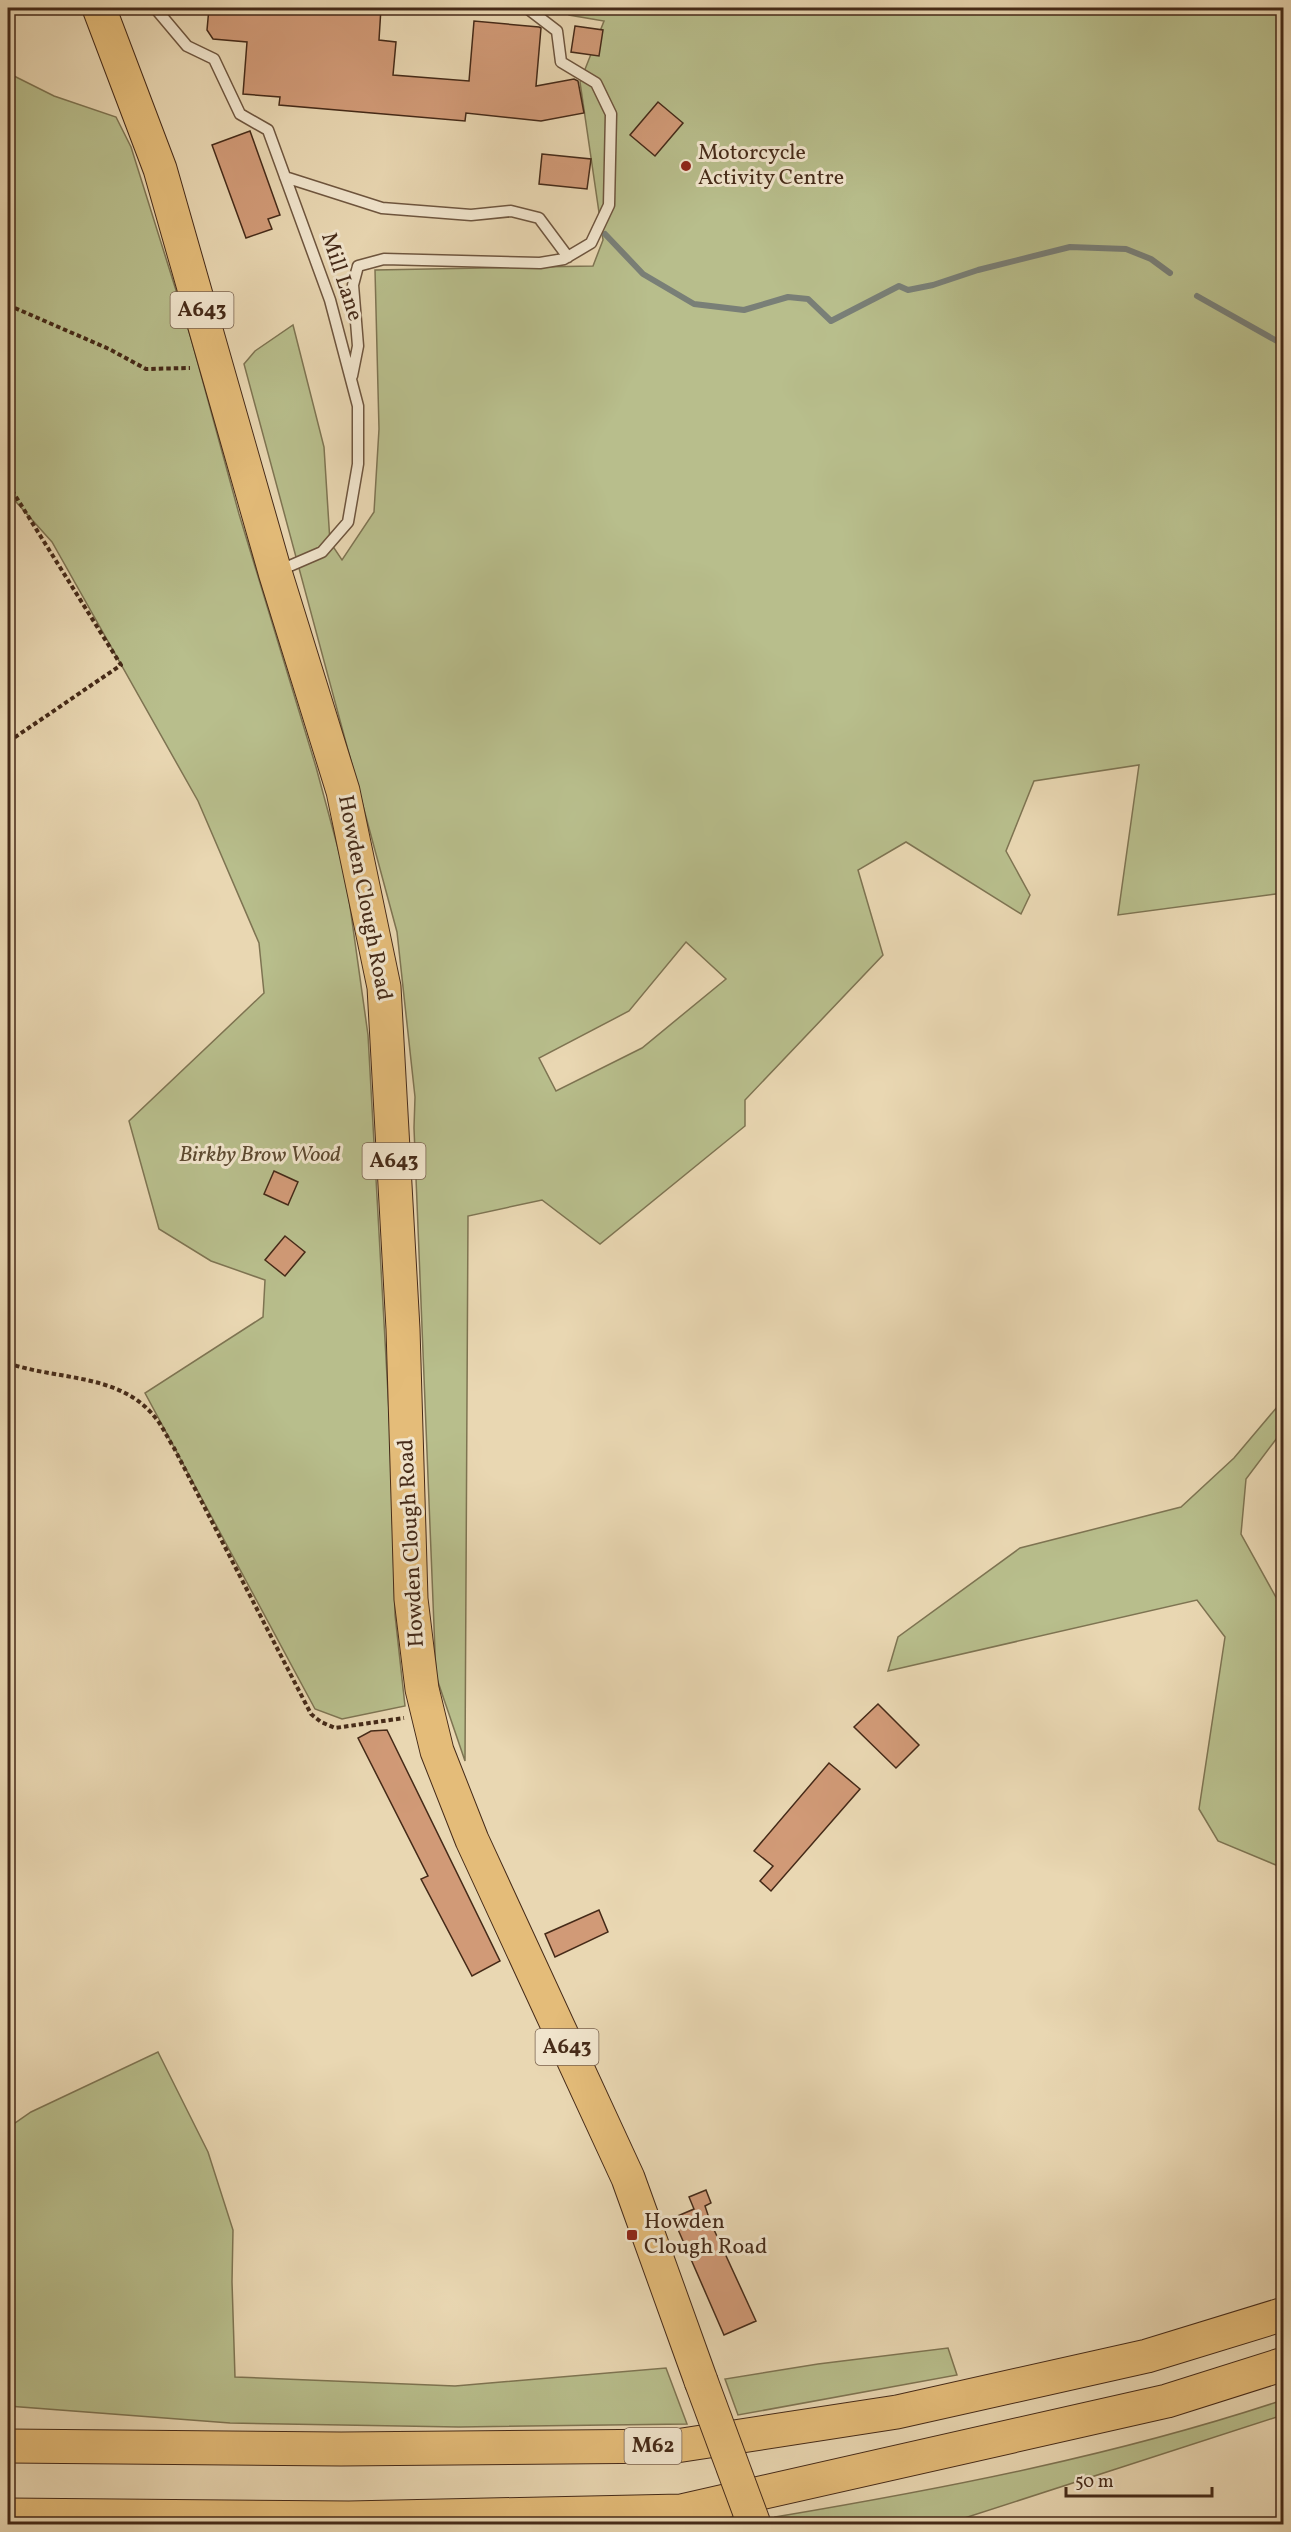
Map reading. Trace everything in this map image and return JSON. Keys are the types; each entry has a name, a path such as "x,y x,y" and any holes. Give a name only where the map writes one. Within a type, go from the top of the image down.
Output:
{"main road":[{"name":"A643","path":"99,8 160,169 275,572"},
{"name":"Howden Clough Road","path":"275,572 343,791 384,987 403,1329 411,1599 422,1689 437,1751 472,1840 628,2178 754,2524"},
{"name":"M62","path":"8,2446 341,2449 676,2446 897,2412 1147,2356 1284,2314"},
{"path":"8,2515 348,2518 681,2511 1167,2401 1284,2364"}],"lane":[{"name":"Mill Lane","path":"155,8 187,46 214,59 240,114 268,130 330,300 358,406 358,464 348,522 322,552 275,572"},
{"path":"351,379 358,346 353,285 358,266 384,259 540,263 568,257 591,243 609,205 611,114 596,83 561,62 557,31 527,8"},
{"path":"285,177 381,208 471,215 511,211 539,218 568,257"}],"path":[{"path":"8,305 110,350 146,369 218,367"},
{"path":"8,484 121,665 8,742"},
{"path":"8,1363 27,1370 115,1388 139,1401 154,1416 174,1448 311,1713 321,1722 335,1728 429,1715"}],"green space":[{"path":"568,8 1283,8 1283,893 1118,915 1139,765 1034,781 1006,851 1030,895 1021,914 906,842 858,870 883,955 745,1100 745,1126 600,1244 542,1200 468,1216 465,1761 436,1676 414,1128 415,1097 397,932 244,364 255,351 293,325 324,447 330,542 342,560 374,512 379,429 375,270 593,266 603,240 580,82 604,21 569,15","holes":["686,942 726,979 642,1048 556,1091 539,1058 629,1011"]},
{"name":"Birkby Brow Wood","path":"8,73 54,96 116,117 131,147 191,338 239,514 316,767 346,878 368,1035 390,1430 395,1615 405,1706 342,1719 315,1709 145,1393 263,1317 265,1280 211,1261 159,1229 129,1121 264,993 259,943 198,801 52,542 8,493"},
{"path":"1283,1400 1283,1430 1246,1479 1241,1534 1283,1610 1283,1868 1218,1841 1199,1809 1225,1637 1197,1600 888,1671 898,1637 1020,1548 1181,1507 1234,1458"},
{"path":"158,2052 208,2152 233,2230 235,2377 455,2386 666,2368 687,2424 459,2427 230,2423 8,2406 8,2128 31,2112"},
{"path":"948,2348 957,2375 738,2415 725,2379 818,2364"},
{"path":"1283,2400 1283,2415 946,2524 777,2524 775,2517 968,2482 1095,2454 1221,2420"}],"building":[{"path":"209,8 381,8 379,40 396,42 393,75 469,81 474,21 539,27 541,28 536,86 574,79 578,81 584,113 541,121 466,113 465,121 279,105 280,97 243,94 247,42 213,39 207,30"},
{"path":"575,26 603,30 599,56 571,52"},
{"path":"658,102 683,123 655,156 630,135"},
{"path":"250,131 280,215 268,219 272,229 246,238 212,145"},
{"path":"542,154 591,159 587,189 539,184"},
{"path":"274,1171 298,1182 288,1205 264,1194"},
{"path":"285,1236 305,1252 285,1276 265,1260"},
{"path":"878,1704 919,1745 896,1768 854,1727"},
{"path":"387,1730 500,1961 472,1976 421,1879 428,1876 358,1738 371,1731"},
{"path":"829,1763 860,1789 771,1891 760,1881 773,1866 754,1851"},
{"path":"599,1910 608,1932 555,1957 545,1934"},
{"path":"706,2190 711,2203 705,2206 710,2221 756,2321 724,2335 673,2218 694,2209 689,2197"}],"waterway":[{"path":"605,234 643,274 694,304 744,310 788,297 808,299 831,321 899,286 908,290 933,285 978,270 1070,247 1126,249 1151,259 1170,273"},
{"path":"1197,296 1284,345"}],"place":[{"name":"Motorcycle Activity Centre","path":"686,166"},
{"name":"Howden Clough Road","path":"632,2235"}]}
